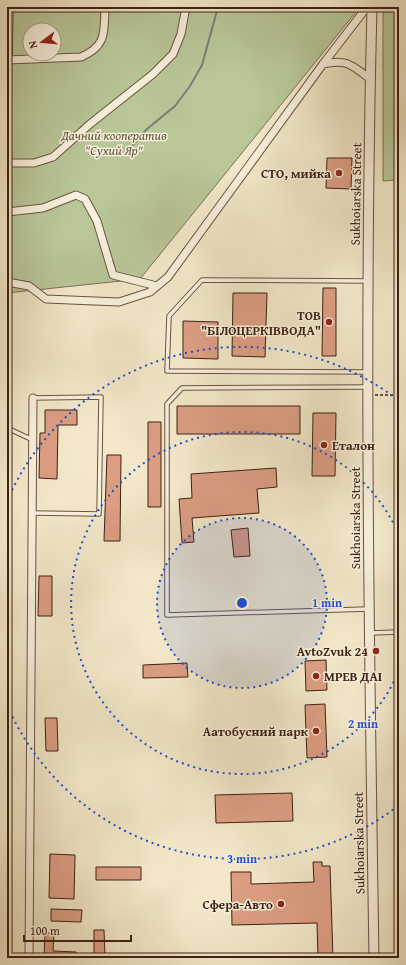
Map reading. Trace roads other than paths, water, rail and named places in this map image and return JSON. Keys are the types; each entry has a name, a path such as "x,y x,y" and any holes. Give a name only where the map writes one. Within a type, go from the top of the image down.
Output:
{"street":[{"path":"8,60 82,57 93,52 103,41 105,7"},
{"path":"7,163 34,164 53,157 90,124 152,74 173,54 181,34 186,7"},
{"path":"7,282 29,286 46,299 119,302 150,292 168,277 366,7"},
{"name":"Sukhoiarska Street","path":"372,7 368,281 368,609 374,958"},
{"path":"323,64 336,61 348,63 370,79"},
{"path":"7,212 43,208 76,195 85,199 97,221 113,275 157,286"},
{"path":"29,958 33,398"}],"lane":[{"path":"8,60 11,7"},
{"path":"368,281 202,280 169,316 167,371 369,372"},
{"path":"368,609 167,615 167,404 182,388 369,391"},
{"path":"32,513 100,514 101,397 33,398"},
{"path":"7,428 33,440"},
{"path":"369,633 399,632"}],"waterway":[{"path":"132,146 147,129 175,106 190,86 202,65 218,7"}],"place":[{"name":"СТО, мийка","path":"339,173"},
{"name":"ТОВ \"БІЛОЦЕРКІВВОДА\"","path":"329,322"},
{"name":"Еталон","path":"324,445"},
{"name":"AvtoZvuk 24","path":"376,651"},
{"name":"МРЕВ ДАІ","path":"316,676"},
{"name":"Аатобусний парк","path":"316,731"},
{"name":"Сфера-Авто","path":"281,904"}],"park label":[{"name":"Дачний кооператив \"Сухий Яр\"","path":"114,142"}]}
